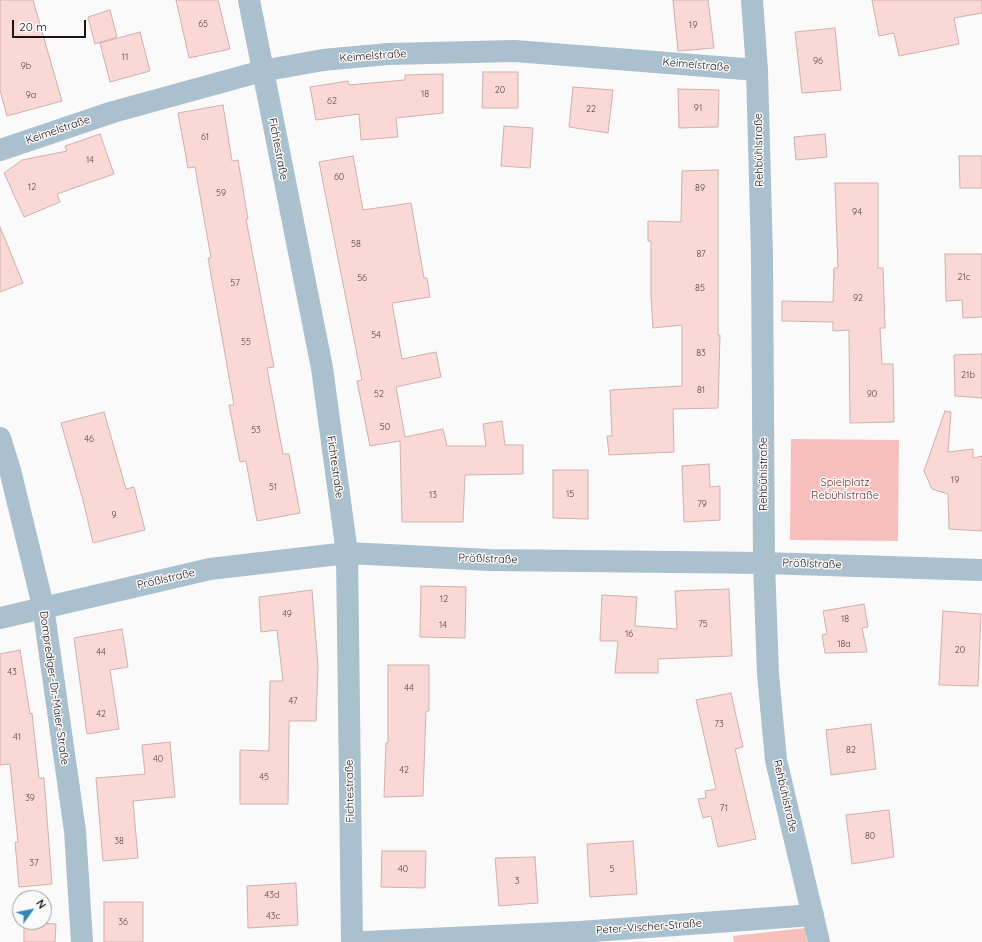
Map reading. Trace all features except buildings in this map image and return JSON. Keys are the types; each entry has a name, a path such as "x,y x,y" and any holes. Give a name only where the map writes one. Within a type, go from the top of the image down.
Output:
{"street":[{"name":"Fichtestraße","path":"249,0 322,368 348,553 352,942"},
{"name":"Rehbühlstraße","path":"752,0 757,70 762,256 764,563 768,674 776,760 819,942"},
{"name":"Keimelstraße","path":"0,150 113,112 262,71 323,60 388,54 515,51 757,70"},
{"name":"Domprediger-Dr.-Maier-Straße","path":"0,438 10,470 43,606 75,831 82,942"},
{"name":"Prößlstraße","path":"0,618 43,606 210,569 348,553 490,560 764,563 982,570"},
{"name":"Peter-Vischer-Straße","path":"365,942 580,932 813,915"}],"green space":[{"name":"Spielplatz Rebühlstraße","path":"791,439 899,440 898,541 790,540"},
{"path":"805,928 807,942 734,942 733,936"}]}
